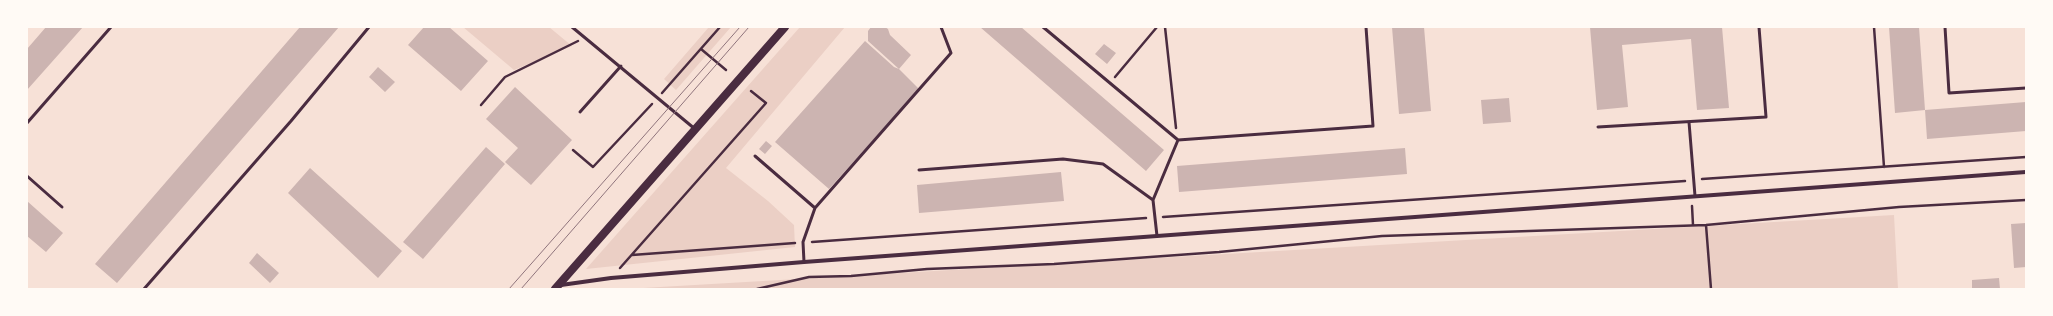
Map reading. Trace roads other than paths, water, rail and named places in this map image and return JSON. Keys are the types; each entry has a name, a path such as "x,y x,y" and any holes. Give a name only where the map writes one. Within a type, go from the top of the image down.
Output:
{"main road":[{"path":"557,287 785,27"}],"street":[{"path":"557,287 611,278 804,262 2026,172"}],"lane":[{"path":"27,123 111,27"},
{"path":"144,289 291,121 369,27"},
{"path":"572,27 696,129"},
{"path":"804,262 803,242 815,208 951,53 941,27"},
{"path":"1043,27 1178,140 1373,126 1366,27"},
{"path":"1598,127 1766,117 1759,27"},
{"path":"1945,27 1949,93 2026,88"},
{"path":"580,112 621,66"},
{"path":"1689,122 1695,196"},
{"path":"1157,236 1153,200 1178,140"},
{"path":"755,156 815,208"},
{"path":"919,170 1063,160 1103,164 1153,200"},
{"path":"27,176 62,207"}],"tram line":[{"path":"509,289 740,27"},
{"path":"521,289 749,27"}]}
